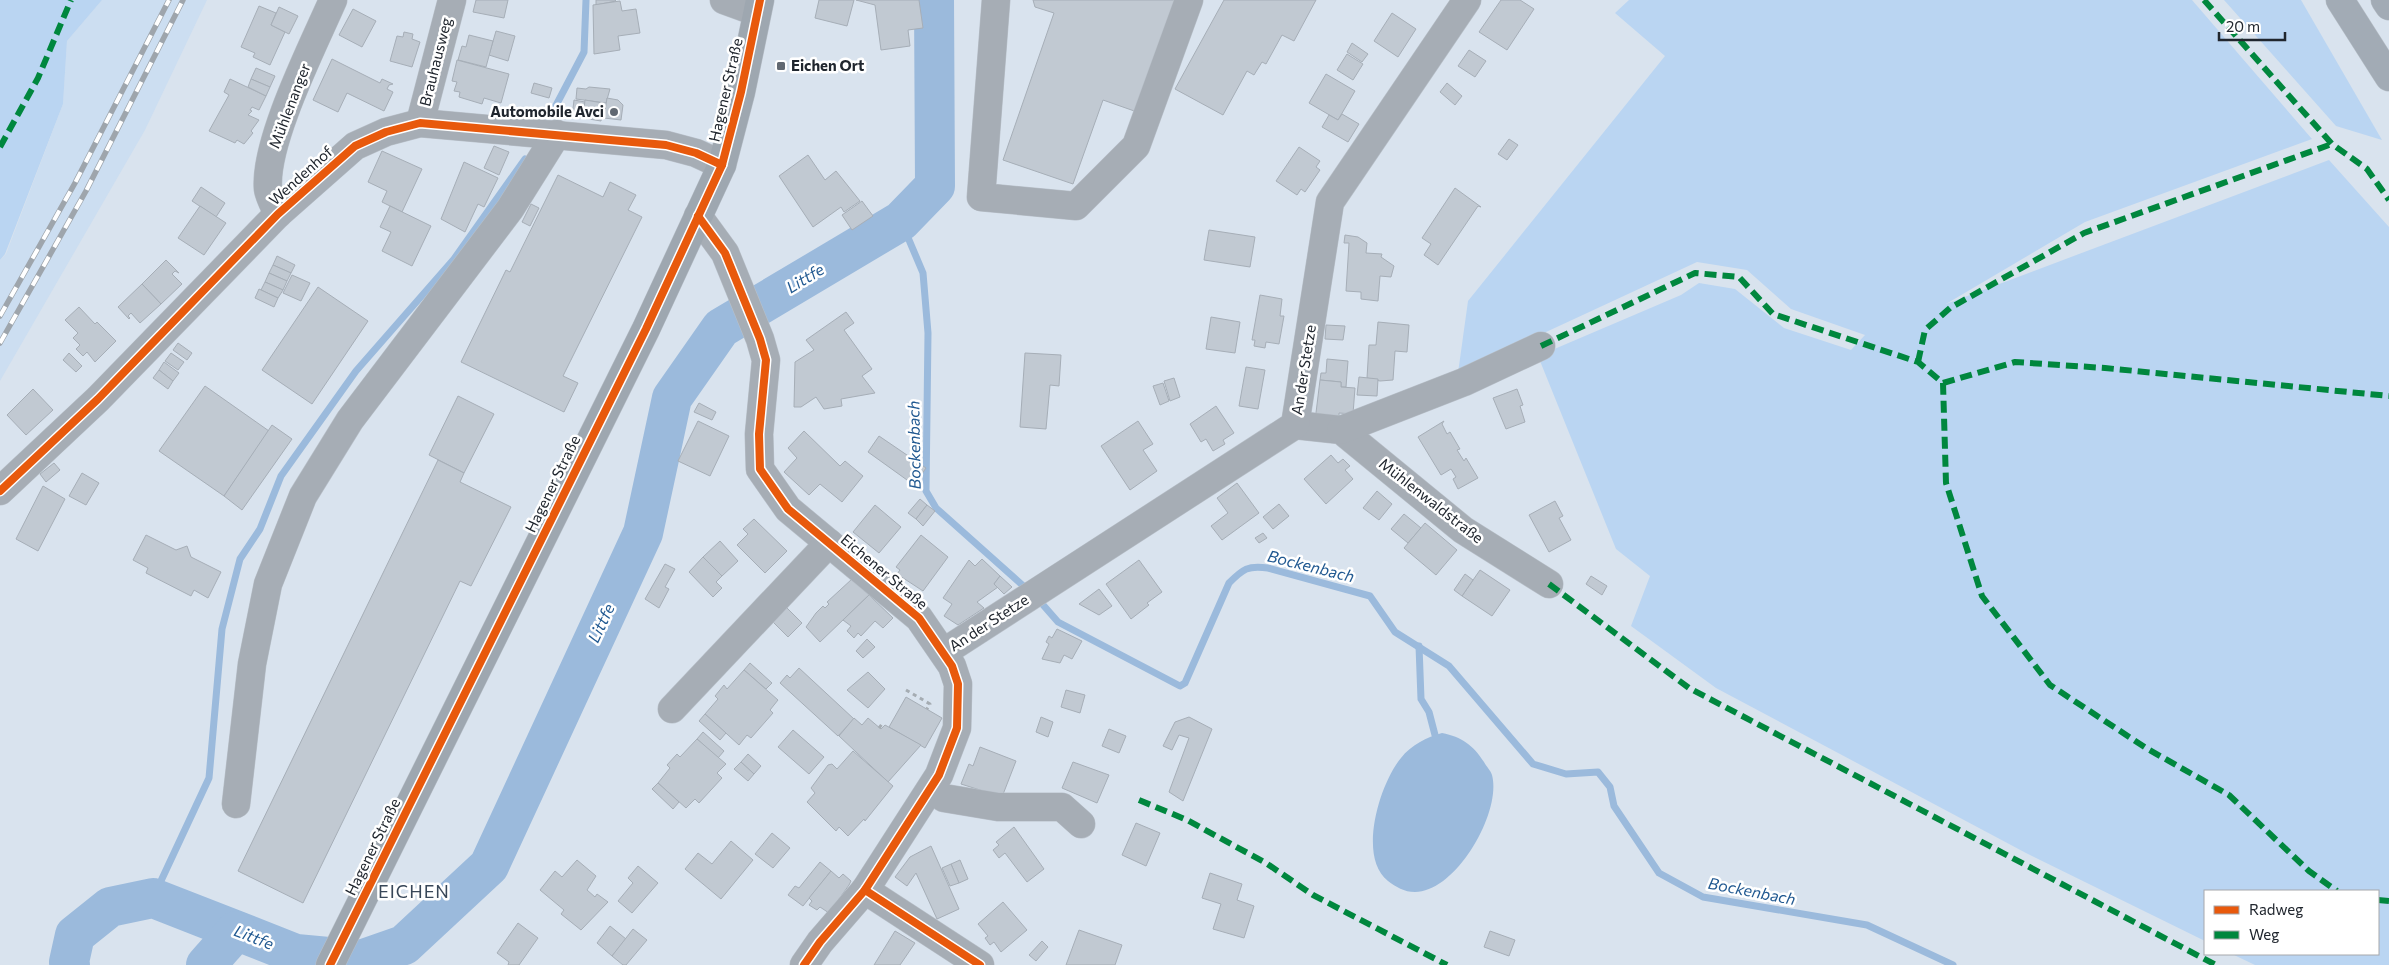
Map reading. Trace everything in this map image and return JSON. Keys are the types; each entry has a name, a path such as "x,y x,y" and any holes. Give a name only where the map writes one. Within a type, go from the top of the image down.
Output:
{"highway":[{"path":"2340,0 2389,77"},
{"path":"2385,0 2389,6"}],"main road":[{"name":"Hagener Straße","path":"330,965 646,328 722,165 741,92 759,6"}],"street":[{"name":"Mühlenanger","path":"278,214 268,190 270,160 280,124 333,0"},
{"name":"Brauhausweg","path":"420,123 452,0"},
{"path":"724,0 759,6"},
{"path":"996,0 981,197 1076,206 1136,146 1189,0"},
{"name":"An der Stetze","path":"944,652 1296,425 1330,202 1467,0"},
{"name":"Wendenhof","path":"0,492 98,400 278,214 355,146 386,132 420,123 666,145 696,153 722,165"},
{"path":"236,804 252,664 268,584 303,496 350,420 510,209 557,134"},
{"name":"Eichener Straße","path":"698,216 725,253 740,294 760,339 766,360 759,434 760,469 788,509 919,618 944,652 952,666 958,684 957,728 939,775 865,890 820,942 804,965"},
{"path":"1296,425 1341,430 1464,382 1541,346"},
{"name":"Mühlenwaldstraße","path":"1341,430 1463,530 1549,584"},
{"path":"672,709 829,543"},
{"path":"930,789 944,798 998,807 1062,807 1082,824"},
{"path":"865,890 980,965"}],"path":[{"path":"906,690 930,704 927,709"}],"shaded area":[{"path":"0,0 102,0 67,41 63,104 5,254 0,260"},
{"path":"102,0 207,0 145,130 0,381 0,260 6,254 63,104 67,41"},
{"path":"1629,0 2192,0 2312,139 2085,222 1946,304 2329,160 2389,227 2389,965 2255,965 2234,955 2379,955 2379,890 2204,890 2204,941 2026,853 1716,688 1631,626 1650,576 1616,549 1538,356 1681,295 1699,283 1735,289 1784,328 1851,350 1865,335 1791,309 1747,270 1697,262 1458,373 1468,301 1665,56 1615,13"},
{"path":"2224,0 2301,0 2382,140 2336,126"},
{"path":"1442,733 1461,739 1471,746 1491,772 1493,791 1490,809 1473,847 1460,865 1446,879 1430,888 1415,892 1407,891 1388,881 1379,870 1374,855 1375,820 1386,784 1401,758 1420,742"}],"building":[{"path":"476,0 508,0 504,18 473,12"},
{"path":"596,0 615,0 616,1 596,5"},
{"path":"819,0 854,0 847,26 815,18"},
{"path":"856,0 919,0 923,28 908,30 910,46 881,50 875,5"},
{"path":"1033,0 1180,0 1140,113 1103,100 1073,184 1003,160 1054,13 1035,7"},
{"path":"1224,0 1316,0 1294,41 1282,35 1266,64 1262,62 1254,75 1247,71 1223,115 1175,89"},
{"path":"1501,0 1520,0 1534,9 1507,50 1479,32"},
{"path":"620,1 622,11 636,9 640,33 618,36 620,50 594,54 593,5"},
{"path":"259,6 276,13 271,25 285,32 270,65 253,57 255,53 241,47"},
{"path":"279,7 298,16 289,34 271,25"},
{"path":"353,9 376,21 362,47 339,35"},
{"path":"1392,13 1416,29 1398,57 1374,41"},
{"path":"496,31 515,36 508,61 489,55"},
{"path":"404,32 413,34 412,39 420,42 412,67 390,61 397,36 403,37"},
{"path":"469,35 493,41 486,67 458,60 462,46 466,47"},
{"path":"1352,43 1368,54 1362,62 1347,52"},
{"path":"1469,50 1486,61 1475,77 1458,66"},
{"path":"1347,54 1363,64 1353,80 1337,70"},
{"path":"332,59 380,83 382,79 393,84 389,85 387,89 393,92 384,111 347,93 338,112 313,100"},
{"path":"457,60 509,74 501,103 484,98 482,104 459,97 460,92 454,91 457,82 452,81"},
{"path":"256,68 275,76 270,87 251,79"},
{"path":"1326,74 1355,91 1338,120 1309,103"},
{"path":"230,79 266,96 259,110 252,107 250,110 252,111 248,115 259,120 251,131 253,133 244,144 237,140 235,143 209,131 229,95 224,92"},
{"path":"251,79 270,87 266,96 248,87"},
{"path":"534,83 552,88 549,98 531,93"},
{"path":"1447,83 1462,96 1455,105 1440,92"},
{"path":"589,87 610,89 606,103 576,99 577,88 586,89"},
{"name":"Automobile Avci","path":"607,98 618,100 623,105 621,120 604,118"},
{"path":"574,100 585,102 583,118 572,117"},
{"path":"585,100 603,103 601,121 583,118"},
{"path":"1342,114 1359,124 1348,142 1322,127 1329,115 1338,120"},
{"path":"1509,139 1518,145 1507,160 1498,154"},
{"path":"494,146 509,152 499,175 484,168"},
{"path":"1299,147 1320,161 1316,167 1320,170 1305,192 1301,189 1297,195 1276,181"},
{"path":"382,151 422,169 402,212 382,202 387,191 368,182"},
{"path":"808,155 825,180 836,171 860,201 844,212 841,207 813,227 779,176"},
{"path":"464,162 498,178 484,207 478,204 465,232 441,219"},
{"path":"558,175 603,197 610,182 636,195 628,210 642,217 563,376 578,383 564,412 461,362 506,270 510,272"},
{"path":"201,187 225,203 216,217 192,201"},
{"path":"1455,188 1481,207 1478,206 1438,265 1424,255 1431,244 1422,238"},
{"path":"862,201 873,216 852,230 842,215"},
{"path":"531,204 539,208 530,226 522,222"},
{"path":"200,206 226,223 204,255 178,238"},
{"path":"390,206 431,226 412,266 382,251 391,232 380,227"},
{"path":"1209,230 1255,237 1250,267 1204,260"},
{"path":"1345,235 1358,237 1367,243 1366,253 1382,254 1381,257 1394,266 1391,277 1380,276 1378,301 1361,299 1361,292 1346,291 1349,243 1344,243"},
{"path":"277,256 295,265 291,273 273,265"},
{"path":"166,260 179,273 175,271 172,274 182,284 161,304 142,284"},
{"path":"273,265 291,273 287,281 269,273"},
{"path":"269,273 287,281 283,290 265,282"},
{"path":"292,275 310,283 301,301 283,293"},
{"path":"265,282 283,290 278,298 261,290"},
{"path":"142,284 161,304 140,323 131,313 128,316 129,319 118,307"},
{"path":"318,287 368,321 312,404 262,370"},
{"path":"259,289 278,298 274,307 255,298"},
{"path":"1260,295 1282,299 1280,316 1284,316 1279,344 1266,342 1265,348 1254,346 1255,340 1252,340"},
{"path":"79,307 95,324 97,322 116,341 95,362 87,352 83,356 76,349 80,345 73,338 78,333 65,320"},
{"path":"846,312 854,323 844,330 872,369 862,376 875,393 841,399 842,406 824,409 816,397 801,407 794,407 795,362 814,350 806,340"},
{"path":"1211,317 1240,322 1235,353 1206,349"},
{"path":"1378,322 1409,325 1407,352 1395,351 1393,380 1380,381 1367,378 1369,345 1376,345"},
{"path":"1326,325 1345,326 1343,340 1325,339"},
{"path":"178,343 192,353 187,360 173,350"},
{"path":"69,353 82,366 76,372 63,360"},
{"path":"171,353 184,362 178,370 165,361"},
{"path":"1025,353 1061,355 1059,386 1050,385 1046,429 1020,427"},
{"path":"1327,359 1348,361 1346,387 1341,387 1341,382 1320,380 1321,373 1326,373"},
{"path":"164,362 179,373 173,381 159,370"},
{"path":"1246,367 1265,370 1258,409 1239,406"},
{"path":"159,370 173,381 168,389 153,378"},
{"path":"1359,377 1378,379 1377,396 1357,395"},
{"path":"1174,378 1180,397 1170,401 1164,381"},
{"path":"1320,380 1341,382 1341,387 1355,388 1353,414 1339,413 1339,419 1315,421"},
{"path":"1163,383 1169,401 1160,405 1153,386"},
{"path":"205,386 269,431 224,496 159,451"},
{"path":"33,389 53,410 26,435 7,415"},
{"path":"1517,389 1523,405 1520,406 1525,422 1506,429 1493,398"},
{"path":"458,396 494,414 464,473 429,455"},
{"path":"699,403 716,412 712,420 694,412"},
{"path":"1216,406 1234,433 1223,440 1225,444 1213,451 1206,439 1201,442 1190,424"},
{"path":"698,421 729,436 710,476 678,461"},
{"path":"1138,421 1153,444 1143,450 1157,471 1130,490 1101,446"},
{"path":"1444,421 1442,424 1447,434 1450,432 1460,449 1457,450 1464,461 1466,458 1478,478 1458,489 1453,479 1456,477 1451,469 1441,475 1418,437"},
{"path":"272,425 292,439 242,510 224,496"},
{"path":"804,431 840,466 845,461 863,476 842,502 820,484 809,495 784,472 797,458 788,448"},
{"path":"879,436 926,468 914,485 868,452"},
{"path":"1331,455 1338,463 1343,459 1350,466 1345,470 1353,479 1326,504 1304,479"},
{"path":"438,460 464,473 460,482 511,507 471,586 460,581 303,903 238,871"},
{"path":"54,463 60,470 46,482 40,474"},
{"path":"82,473 99,483 86,505 69,496"},
{"path":"1237,483 1259,513 1222,540 1211,526 1228,513 1217,498"},
{"path":"43,486 65,499 38,551 16,539"},
{"path":"1377,491 1392,504 1379,520 1363,508"},
{"path":"920,499 927,505 916,519 908,513"},
{"path":"1555,501 1563,516 1559,518 1571,540 1549,552 1529,515"},
{"path":"1279,504 1289,516 1273,529 1263,517"},
{"path":"875,505 901,527 879,553 853,532"},
{"path":"927,505 935,511 923,526 916,519"},
{"path":"1404,514 1421,528 1408,543 1391,529"},
{"path":"754,519 787,551 765,573 737,545 748,534 743,529"},
{"path":"1425,523 1457,550 1436,575 1404,548"},
{"path":"1263,533 1267,538 1259,543 1255,538"},
{"path":"146,535 176,550 187,546 191,557 221,572 208,598 194,590 191,596 146,573 148,568 133,560"},
{"path":"921,535 948,557 923,591 897,574 900,570 896,567"},
{"path":"720,541 738,561 722,576 703,557"},
{"path":"703,557 722,576 716,582 722,588 713,597 689,572"},
{"path":"982,559 1000,576 994,584 998,587 977,602 984,608 958,625 944,616 952,604 943,598 969,560 975,566"},
{"path":"1139,560 1162,592 1147,603 1149,605 1131,619 1106,584"},
{"path":"665,564 675,569 665,587 669,589 659,608 645,599"},
{"path":"1480,570 1510,590 1492,616 1462,596"},
{"path":"1465,574 1473,580 1462,596 1454,590"},
{"path":"1000,576 1012,587 1004,594 994,584"},
{"path":"1591,576 1607,586 1602,595 1586,584"},
{"path":"852,579 869,595 820,642 806,627 816,613 823,606 825,608 829,604 827,602"},
{"path":"1099,589 1112,606 1099,615 1079,604"},
{"path":"869,595 893,618 883,628 875,621 861,636 858,633 854,638 847,631 851,626 843,620"},
{"path":"786,607 802,623 788,637 772,621"},
{"path":"1057,629 1082,641 1072,659 1064,655 1060,663 1042,659 1049,644 1046,642 1049,636 1052,638"},
{"path":"867,639 875,647 863,658 856,651"},
{"path":"750,663 772,683 766,689 744,670"},
{"path":"799,668 854,719 838,736 780,683 787,675 790,678"},
{"path":"744,670 778,700 770,710 773,713 751,738 747,735 739,745 705,714 718,699 715,696 724,685 727,689"},
{"path":"868,672 885,689 868,708 847,690"},
{"path":"1066,690 1085,695 1080,713 1061,707"},
{"path":"906,697 942,718 925,748 889,727"},
{"path":"705,714 726,733 720,740 699,721"},
{"path":"1041,717 1053,722 1048,737 1036,732"},
{"path":"1189,717 1212,729 1183,801 1169,792 1189,738 1179,735 1172,750 1163,746 1175,722"},
{"path":"854,718 862,725 868,718 881,729 885,725 921,745 888,782 839,736"},
{"path":"1109,729 1126,736 1119,753 1102,746"},
{"path":"793,730 824,757 809,774 778,747"},
{"path":"703,732 724,751 718,758 697,739"},
{"path":"697,739 726,764 717,773 722,778 699,803 695,799 686,808 658,783 670,768 667,765 677,754 680,757"},
{"path":"980,747 1016,761 1002,797 961,784 969,764 973,766"},
{"path":"853,751 893,786 865,821 864,819 848,836 839,827 836,831 807,802 815,793 811,788 828,765 832,764 837,769"},
{"path":"748,754 761,766 754,774 741,762"},
{"path":"741,762 754,774 748,781 734,769"},
{"path":"1073,762 1109,775 1097,803 1062,788"},
{"path":"658,783 679,802 673,809 652,789"},
{"path":"1136,823 1160,833 1146,866 1122,855"},
{"path":"1014,827 1044,869 1027,882 1005,853 999,858 993,850 999,845 996,842"},
{"path":"772,833 790,848 773,868 755,854"},
{"path":"731,841 753,860 721,899 685,869 698,853 712,864"},
{"path":"931,846 959,909 937,919 916,873 907,886 895,877 910,857"},
{"path":"577,860 596,876 587,890 595,897 597,894 608,902 581,930 561,914 564,910 540,890 555,871 562,877"},
{"path":"960,860 968,879 959,883 951,864"},
{"path":"820,862 831,871 803,906 788,895 795,886 799,888"},
{"path":"951,864 959,883 950,886 942,868"},
{"path":"638,866 658,883 632,913 618,901 633,883 628,878"},
{"path":"831,871 839,878 843,874 851,881 829,913 820,907 817,910 809,905 812,901 809,898"},
{"path":"1210,873 1242,884 1237,900 1254,906 1244,938 1213,929 1221,904 1202,898"},
{"path":"1003,902 1027,930 1001,952 994,942 990,945 985,938 988,936 978,924"},
{"path":"518,923 538,938 519,965 508,965 509,962 497,953"},
{"path":"610,926 626,939 612,956 597,943"},
{"path":"633,929 647,940 626,965 623,965 612,956"},
{"path":"1079,930 1122,945 1115,965 1066,965"},
{"path":"895,931 915,943 900,965 874,965"},
{"path":"1490,931 1515,940 1509,956 1484,947"},
{"path":"1042,941 1048,947 1036,961 1029,955"}],"waterway":[{"path":"552,113 584,52 586,0"},
{"name":"Littfe","path":"70,965 75,935 110,907 153,898 296,954 361,960 404,945 489,866 643,533 672,398 721,328 901,221 935,186 934,0"},
{"path":"153,898 209,778 222,629 240,559 260,529 281,476 356,371 454,259 525,159"},
{"name":"Bockenbach","path":"901,221 923,273 928,333 926,491 936,508 1029,591"},
{"name":"Bockenbach","path":"1037,598 1058,622 1180,686 1185,683 1229,583 1246,569 1255,567 1268,568 1370,596 1395,632 1449,666 1533,764 1566,774 1598,772 1610,787 1614,806 1659,873 1703,897 1867,925 1953,965"},
{"path":"1419,646 1421,699 1429,712 1435,735"},
{"path":"206,965 236,931"}],"railway":[{"path":"0,316 75,183 169,0"},
{"path":"0,343 86,191 183,0"}],"marked path":[{"path":"0,147 38,78 71,0"},
{"path":"2204,0 2332,144 2367,169 2389,200"},
{"path":"1918,362 1925,330 1950,308 2084,233 2332,144"},
{"path":"1541,346 1695,273 1739,277 1773,314 1918,362 1943,383 1946,483 1982,596 2050,685 2146,748 2229,795 2309,871 2336,890"},
{"path":"1943,383 2015,362 2105,368 2389,396"},
{"path":"1549,584 1689,688 2216,965"},
{"path":"1139,800 1187,820 1266,863 1313,895 1447,965"},
{"path":"2379,900 2389,901"}],"cycle path":[{"path":"330,965 646,329 722,165 741,92 760,0"},
{"path":"0,491 98,399 278,214 355,146 386,132 420,123 666,145 696,153 722,165"},
{"path":"698,216 725,253 760,339 766,360 759,434 760,469 788,509 919,618 952,666 958,684 957,728 939,775 865,890 820,942 804,965"},
{"path":"865,890 980,965"}],"place":[{"name":"Eichen Ort","path":"781,66"},
{"name":"Automobile Avci","path":"614,112"}],"district":[{"name":"EICHEN","path":"414,892"}]}
